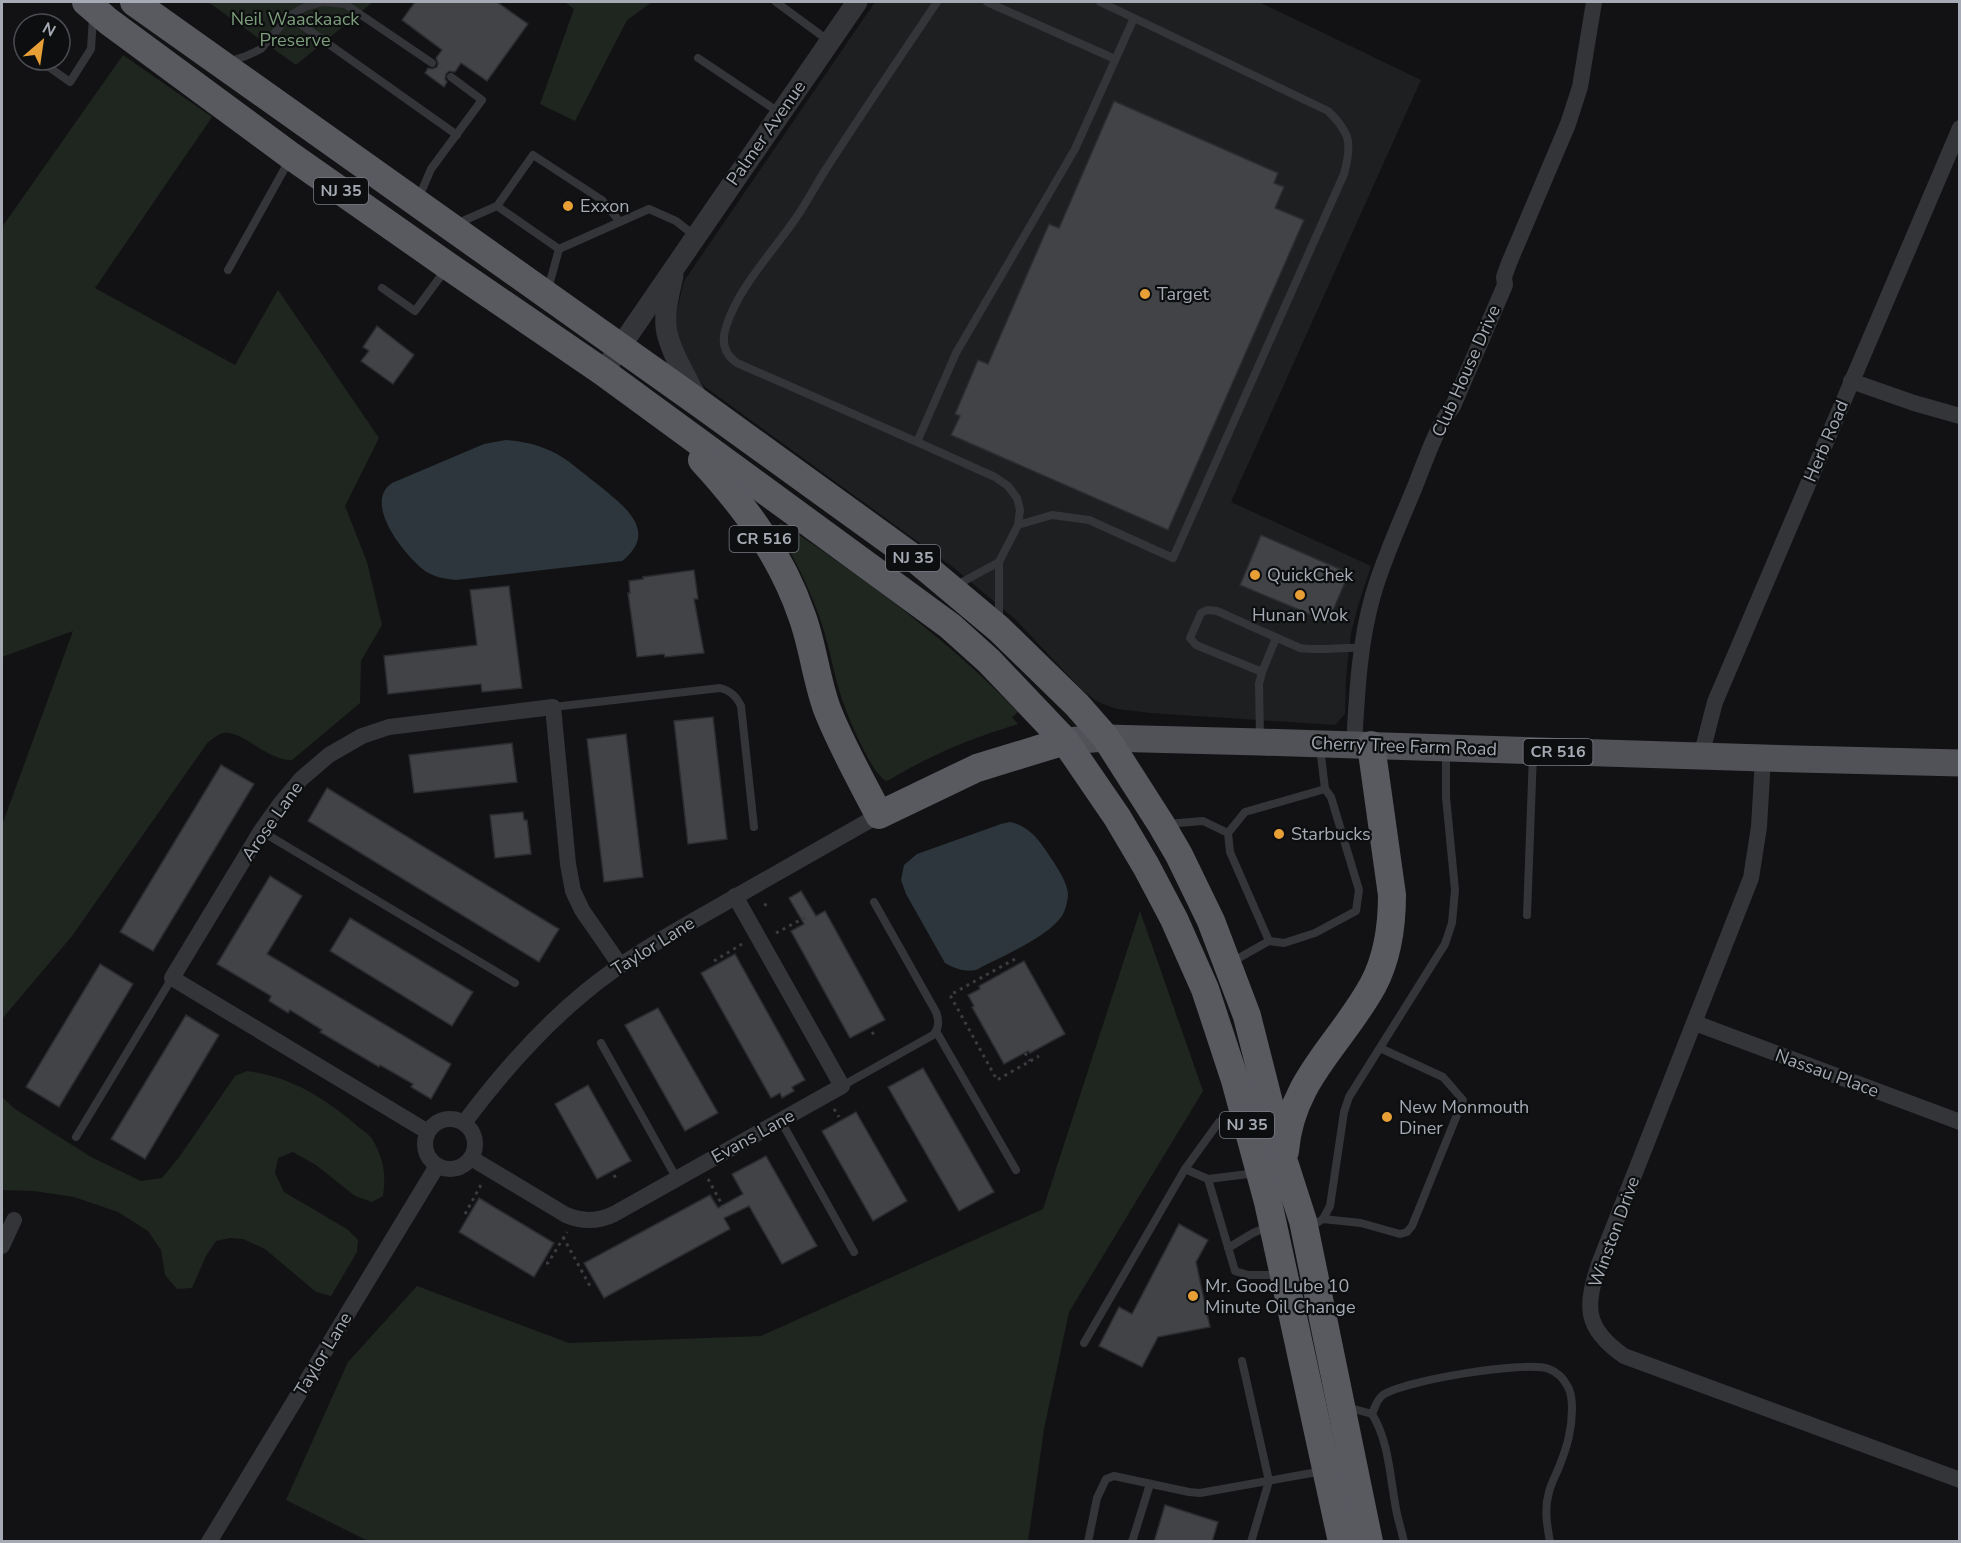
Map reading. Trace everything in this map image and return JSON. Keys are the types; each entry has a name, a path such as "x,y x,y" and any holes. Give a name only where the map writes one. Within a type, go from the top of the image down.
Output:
{"highway":[{"name":"NJ 35","path":"134,2 919,562 999,628 1077,705 1106,738 1161,824 1211,921 1247,1016 1272,1167 1273,1224 1342,1542"},
{"name":"NJ 35","path":"89,4 108,21 291,156 603,372 950,626 989,661 1065,741 1117,817 1174,919 1205,989 1243,1112 1272,1167 1314,1225 1341,1405 1369,1542"},
{"name":"CR 516","path":"660,415 742,504 777,558 802,614 827,708 879,815 977,768 1065,741"},
{"path":"1272,1167 1286,1136 1290,1117 1299,1097 1367,995 1380,969 1388,944 1392,918 1392,896 1362,745"}],"main road":[{"name":"Cherry Tree Farm Road","path":"1065,741 1106,738 1959,763"}],"street":[{"name":"Palmer Avenue","path":"603,372 857,2"},
{"name":"Club House Drive","path":"1362,745 1358,674 1372,597 1382,567 1445,416 1453,406 1505,285 1504,277 1509,263 1568,124 1580,87 1594,2"},
{"name":"Herb Road","path":"1701,756 1714,702 1959,128"},
{"name":"Palmer Avenue","path":"676,265 668,296 667,333 675,355 699,403"},
{"path":"1851,381 1959,416"},
{"path":"553,707 568,864 573,891 582,910 620,965"},
{"name":"Arose Lane","path":"172,978 261,831 290,791 310,770 334,752 362,736 389,727 553,707"},
{"name":"Winston Drive","path":"1762,758 1759,827 1751,878 1591,1288 1589,1302 1592,1318 1600,1336 1609,1346 1624,1356 1959,1480"},
{"name":"Taylor Lane","path":"464,1123 506,1069 530,1043 584,993 620,965 670,933 879,815"},
{"path":"735,897 842,1086"},
{"path":"172,978 428,1132"},
{"name":"Nassau Place","path":"1695,1023 1959,1122"},
{"name":"Evans Lane","path":"471,1158 566,1215 591,1221 607,1218 842,1086"},
{"path":"456,1120 464,1123 470,1128 475,1143 471,1158 459,1168 437,1166 431,1161 425,1147 428,1132 440,1121 456,1120"},
{"name":"Taylor Lane","path":"210,1542 437,1166"},
{"path":"2,1246 14,1220"}],"lane":[{"path":"218,62 230,62 261,48 289,16 305,7 323,2 345,4 432,63"},
{"path":"776,2 830,41"},
{"path":"937,2 800,212 737,301 726,327 723,343 729,357 737,363 995,477 1008,486 1019,503 1018,525 999,562 999,628"},
{"path":"987,2 1115,58"},
{"path":"1018,525 1052,516 1089,520 1173,558 1344,174 1348,158 1348,140 1342,124 1328,111 1100,2"},
{"path":"56,72 70,82 91,49 89,4"},
{"path":"289,16 457,135"},
{"path":"917,442 956,353 1075,149 1134,18"},
{"path":"698,58 780,113"},
{"path":"416,203 431,170 482,100 451,77"},
{"path":"450,227 497,206 532,155 602,200 620,222"},
{"path":"228,270 291,156"},
{"path":"497,206 559,249"},
{"path":"559,249 649,209 676,221 695,236"},
{"path":"546,295 559,249"},
{"path":"382,288 415,311 448,266"},
{"path":"950,588 999,562"},
{"path":"1262,672 1196,645 1190,638 1201,613 1207,610 1217,611 1300,648 1312,650 1362,648"},
{"path":"1260,742 1261,717 1258,710 1262,672 1276,638"},
{"path":"553,707 720,688 734,694 741,706 754,827"},
{"path":"1227,964 1269,941 1284,943 1315,933 1356,911 1359,890 1331,797 1325,789 1320,744"},
{"path":"1314,1225 1330,1206 1346,1104 1445,944 1452,923 1455,890 1446,797 1446,748"},
{"path":"1527,915 1533,751"},
{"path":"1269,941 1230,852 1228,833 1245,812 1325,789"},
{"path":"1161,824 1203,821 1228,833"},
{"path":"261,831 514,983"},
{"path":"842,1086 933,1035 938,1023 936,1012 874,902"},
{"path":"76,1137 172,978"},
{"path":"936,1030 1016,1170"},
{"path":"601,1043 677,1179"},
{"path":"1314,1225 1361,1223 1400,1234 1407,1232 1412,1226 1463,1100 1443,1077 1380,1048"},
{"path":"1084,1343 1185,1169 1219,1122 1243,1112"},
{"path":"781,1121 854,1252"},
{"path":"1185,1169 1208,1179 1272,1167"},
{"path":"1208,1179 1235,1271 1248,1275 1284,1275"},
{"path":"1228,1248 1273,1224"},
{"path":"1242,1361 1269,1481 1251,1542"},
{"path":"1372,1414 1382,1396 1391,1390 1429,1381 1477,1371 1521,1366 1548,1368 1559,1374 1570,1394 1572,1422 1569,1442 1549,1491 1546,1507 1550,1542"},
{"path":"1341,1405 1372,1414 1378,1423 1404,1542"},
{"path":"1088,1542 1097,1498 1106,1479 1114,1476 1200,1493 1327,1470"},
{"path":"1132,1542 1150,1484"}],"path":[{"path":"775,934 806,917"},
{"path":"714,961 746,942"},
{"path":"1015,959 950,995 997,1080 1039,1056"},
{"path":"1025,1053 1030,1061"},
{"path":"834,1107 839,1117"},
{"path":"614,1175 616,1179"},
{"path":"707,1178 725,1210 723,1210"},
{"path":"465,1214 483,1181"},
{"path":"546,1263 567,1230"},
{"path":"563,1237 592,1286"}],"shaded area":[{"path":"875,2 1259,2 1421,80 1231,502 1371,566 1351,633 1345,714 1335,725 1151,713 1117,709 1098,702 1082,690 1015,619 954,568 704,386 679,351 675,318 684,281"},
{"path":"506,440 534,445 557,454 616,500 633,518 638,528 638,539 633,550 622,561 456,580 432,575 425,571 407,554 390,529 384,516 382,503 384,492 392,483 484,444"},
{"path":"1010,822 1030,832 1053,861 1067,890 1065,909 1062,916 1046,932 1022,946 976,970 956,968 945,963 906,894 901,880 904,865 917,854"}],"green space":[{"name":"Neil Waackaack Preserve","path":"208,2 373,2 296,65"},
{"path":"565,2 652,2 627,20 575,121 540,104 574,9"},
{"path":"123,55 212,117 95,288 235,365 278,290 379,438 345,506 367,562 382,625 361,661 360,703 292,760 272,755 228,733 220,734 208,742 72,936 2,1019 2,825 73,631 2,657 2,227"},
{"path":"781,523 875,588 934,635 1018,712 1012,717 1018,724 952,748 889,780 883,779 875,770 859,741 849,717 814,602 794,558 775,527"},
{"path":"1140,911 1203,1091 1069,1312 1044,1429 1028,1541 368,1541 286,1500 348,1362 417,1286 569,1343 761,1336 1043,1209"},
{"path":"247,1071 291,1083 317,1096 368,1134 373,1139 380,1156 384,1175 383,1196 372,1202 355,1196 316,1165 293,1152 278,1158 275,1173 284,1192 347,1229 358,1240 357,1252 331,1296 316,1292 265,1249 243,1239 230,1238 216,1241 206,1256 192,1288 177,1289 165,1275 161,1250 148,1231 118,1212 74,1197 34,1191 2,1190 2,1097 15,1109 91,1157 141,1181 162,1178 180,1156 235,1076"}],"building":[{"path":"415,2 497,2 528,24 487,81 461,63 455,72 449,71 446,74 447,82 444,87 425,73 428,68 437,67 436,58 442,50 402,20"},
{"name":"Target","path":"1114,101 1278,173 1274,183 1284,187 1275,208 1304,220 1168,530 951,435 960,416 955,414 978,360 988,364 1049,224 1059,228"},
{"path":"377,326 414,355 393,384 361,361 369,351 363,347"},
{"path":"1261,535 1349,573 1328,622 1240,585"},
{"path":"694,570 698,599 694,599 704,653 637,657 628,593 630,593 629,581"},
{"path":"509,586 522,688 482,692 481,684 388,694 384,656 477,645 470,590"},
{"path":"713,717 727,839 688,844 674,721"},
{"path":"626,734 643,877 604,882 587,739"},
{"path":"512,743 517,782 414,793 409,755"},
{"path":"221,765 254,784 153,951 120,932"},
{"path":"327,788 559,929 539,962 308,821"},
{"path":"523,812 524,820 527,820 531,854 495,858 490,815"},
{"path":"270,876 302,896 267,954 451,1064 431,1099 411,1087 413,1084 320,1032 322,1030 290,1010 288,1013 269,1001 271,996 217,964"},
{"path":"801,891 816,916 825,911 885,1020 850,1038 791,931 804,924 789,898"},
{"path":"350,918 473,992 452,1026 330,951"},
{"path":"735,954 805,1080 792,1087 794,1091 782,1098 780,1093 771,1098 701,973"},
{"path":"1024,961 1065,1034 1004,1064 972,1007 974,1006 968,995 980,989 979,986"},
{"path":"100,964 133,984 59,1107 26,1087"},
{"path":"658,1008 718,1113 685,1131 625,1025"},
{"path":"186,1015 219,1035 145,1159 111,1139"},
{"path":"923,1068 994,1192 959,1211 888,1087"},
{"path":"588,1085 631,1161 597,1179 555,1104"},
{"path":"856,1112 907,1201 873,1221 822,1131"},
{"path":"766,1156 817,1246 782,1264 749,1206 724,1218 730,1229 604,1298 584,1263 710,1195 718,1208 743,1194 732,1174"},
{"path":"479,1198 554,1243 534,1277 459,1232"},
{"path":"1179,1224 1208,1240 1196,1262 1210,1327 1158,1337 1142,1367 1099,1346 1119,1307 1132,1314"},
{"path":"1165,1505 1218,1522 1212,1542 1154,1542"}],"place":[{"name":"Exxon","path":"568,206"},
{"name":"Target","path":"1145,294"},
{"name":"QuickChek","path":"1255,575"},
{"name":"Hunan Wok","path":"1300,595"},
{"name":"Starbucks","path":"1279,834"},
{"name":"New Monmouth Diner","path":"1387,1117"},
{"name":"Mr. Good Lube 10 Minute Oil Change","path":"1193,1296"}]}
